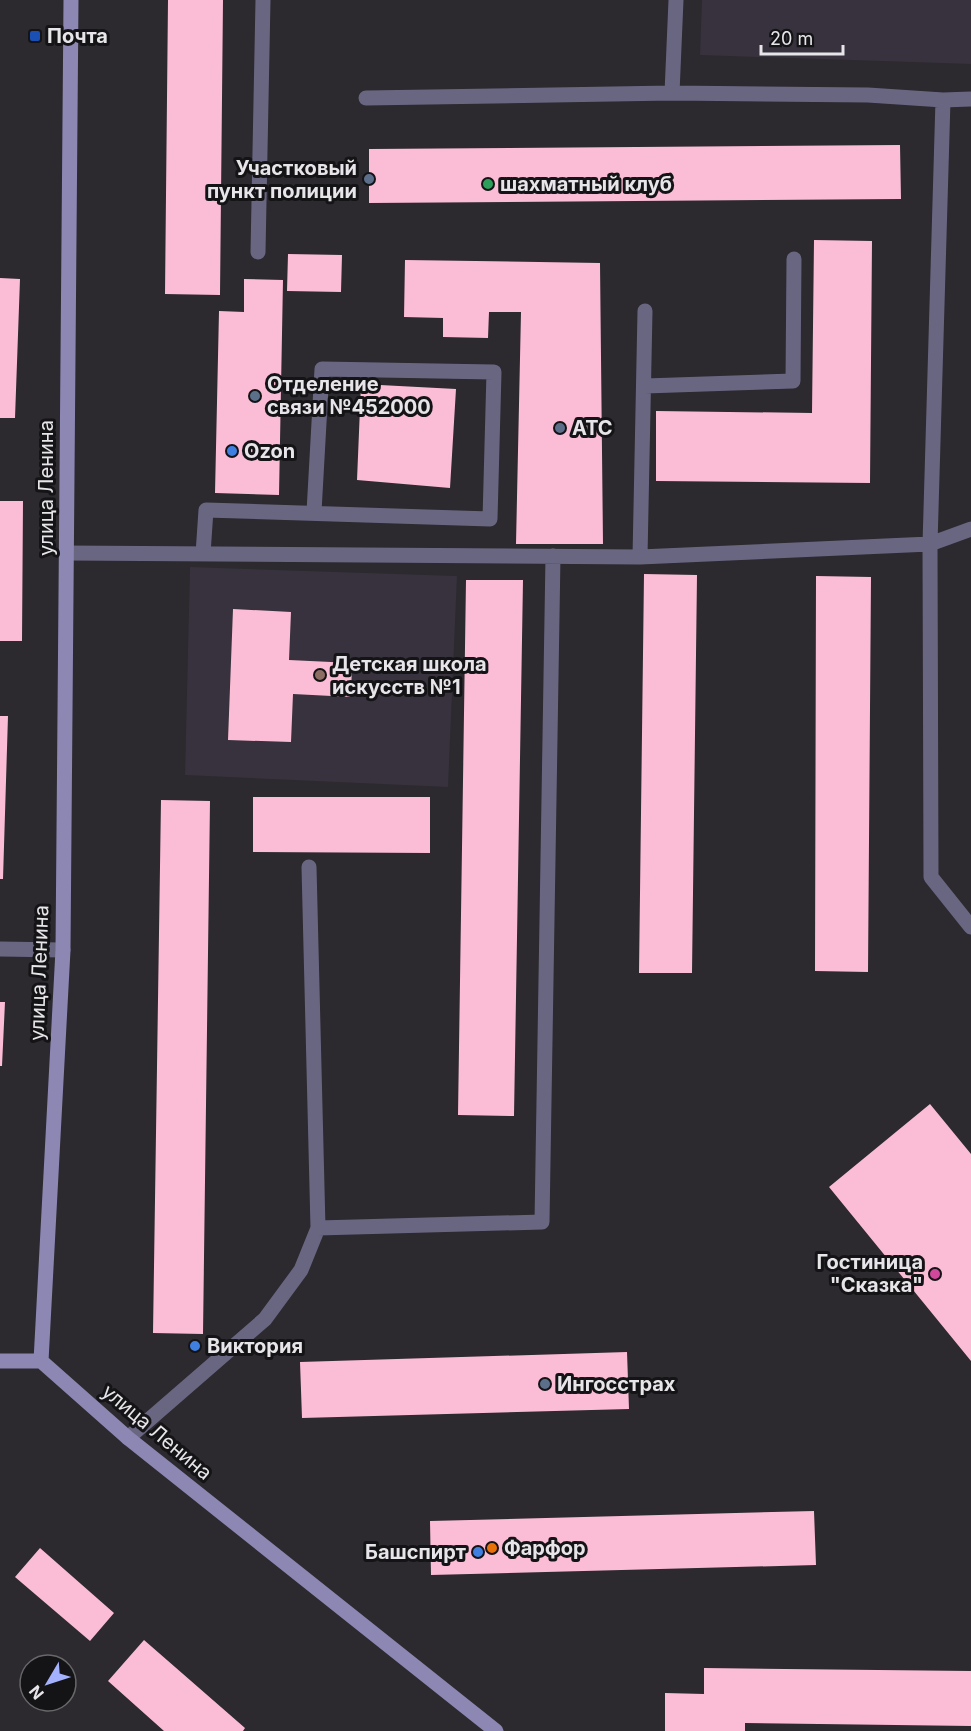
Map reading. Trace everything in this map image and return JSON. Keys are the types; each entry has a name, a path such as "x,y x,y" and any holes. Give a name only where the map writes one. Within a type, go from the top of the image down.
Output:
{"main road":[{"name":"улица Ленина","path":"71,0 63,950 41,1361 128,1438 496,1731"},
{"path":"0,1361 41,1361"}],"street":[{"path":"258,252 263,0"},
{"path":"672,93 676,0"},
{"path":"366,98 672,93 868,95 943,100 971,99"},
{"path":"943,100 930,544 931,877 971,927"},
{"path":"645,386 793,381 794,259"},
{"path":"640,557 645,311"},
{"path":"203,554 206,510 490,519 494,372 322,369 314,512"},
{"path":"66,553 640,557 930,544 971,529"},
{"path":"318,1228 542,1222 553,556"},
{"path":"128,1438 265,1319 301,1270 318,1228 309,867"},
{"path":"0,949 63,950"}],"shaded area":[{"path":"702,0 971,0 971,64 700,55"},
{"name":"Детская школа искусств №1","path":"190,567 457,576 448,787 185,775"}],"building":[{"path":"168,0 223,0 220,295 165,294"},
{"path":"900,145 901,199 369,203 369,149"},
{"path":"814,240 872,241 870,483 656,481 656,411 812,413"},
{"path":"288,254 342,255 341,292 287,291"},
{"name":"АТС","path":"405,260 600,263 603,544 516,544 521,312 489,312 488,338 443,337 443,318 404,317"},
{"path":"0,278 20,279 15,418 0,418"},
{"path":"244,279 283,280 279,495 215,493 219,311 244,312"},
{"path":"361,384 456,389 450,488 357,480"},
{"path":"0,501 23,501 22,641 0,641"},
{"path":"644,574 697,575 692,973 639,973"},
{"path":"816,576 871,577 868,972 815,971"},
{"path":"466,580 523,580 514,1116 458,1115"},
{"path":"233,609 291,612 289,660 352,663 351,697 293,694 291,742 228,740"},
{"path":"0,716 8,716 3,879 0,879"},
{"path":"253,797 430,797 430,853 253,852"},
{"path":"161,800 210,801 203,1334 153,1333"},
{"path":"0,1002 5,1002 2,1066 0,1066"},
{"name":"Гостиница \"Сказка\"","path":"930,1104 971,1154 971,1361 829,1187"},
{"path":"627,1352 629,1409 302,1418 300,1362"},
{"path":"814,1511 816,1565 431,1575 430,1521"},
{"path":"40,1548 114,1613 90,1641 15,1577"},
{"path":"144,1640 245,1728 243,1731 164,1731 108,1681"},
{"path":"704,1668 971,1671 971,1726 745,1723 745,1731 665,1731 665,1693 704,1694"}],"place":[{"name":"Почта","path":"35,36"},
{"name":"Участковый пункт полиции","path":"369,179"},
{"name":"шахматный клуб","path":"488,184"},
{"name":"Отделение связи №452000","path":"255,396"},
{"name":"АТС","path":"560,428"},
{"name":"Ozon","path":"232,451"},
{"name":"Детская школа искусств №1","path":"320,675"},
{"name":"Гостиница \"Сказка\"","path":"935,1274"},
{"name":"Виктория","path":"195,1346"},
{"name":"Ингосстрах","path":"545,1384"},
{"name":"Фарфор","path":"492,1548"},
{"name":"Башспирт","path":"478,1552"}]}
